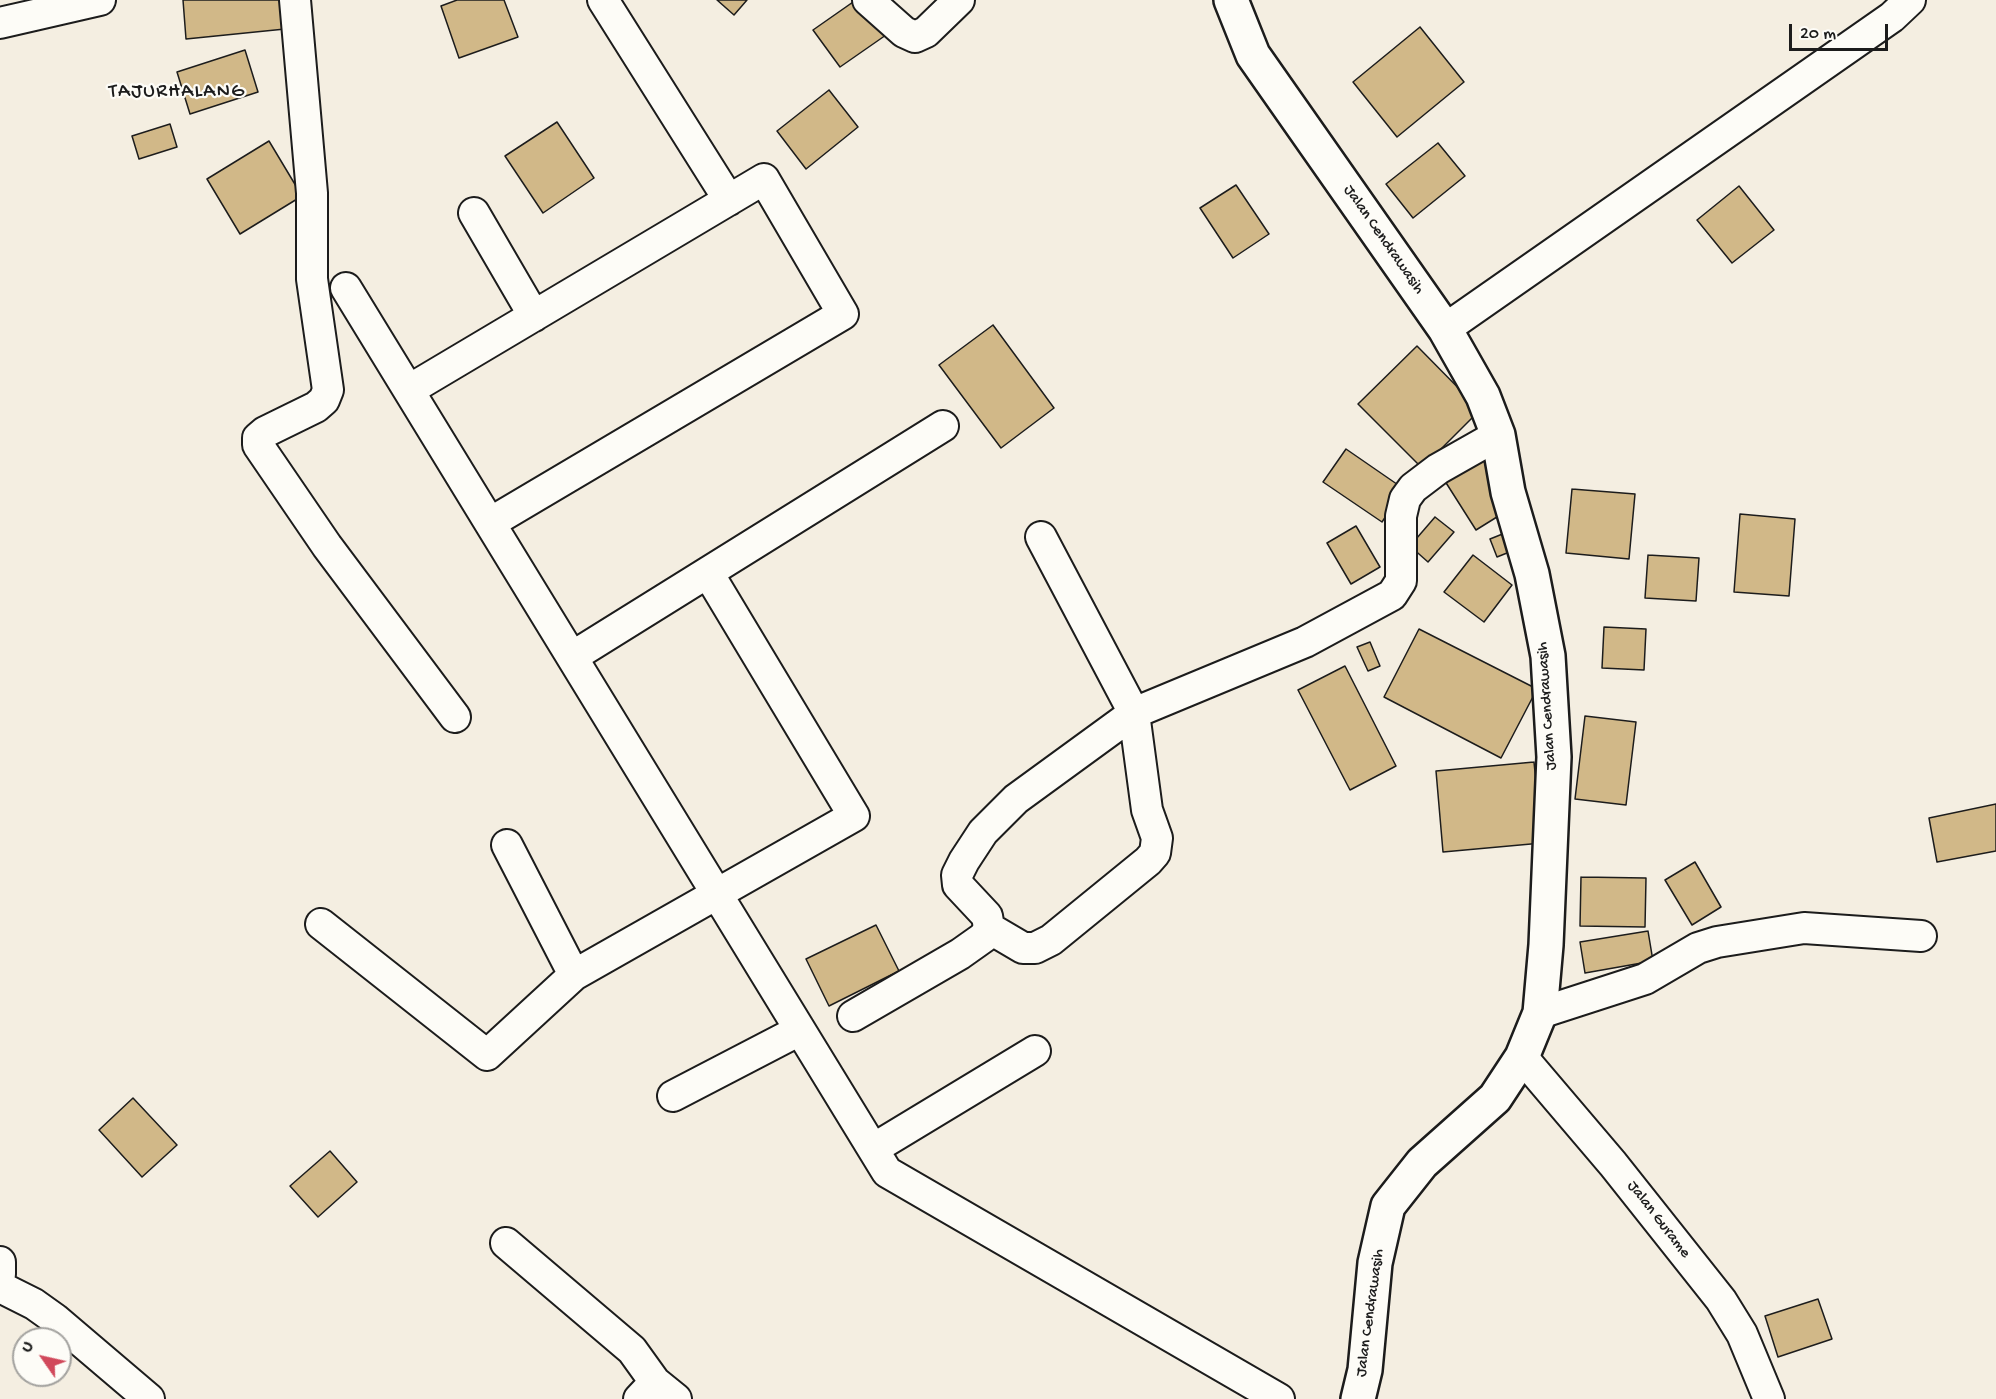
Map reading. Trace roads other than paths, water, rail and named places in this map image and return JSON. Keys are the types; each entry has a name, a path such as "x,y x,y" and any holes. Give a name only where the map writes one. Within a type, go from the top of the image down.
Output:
{"street":[{"path":"0,23 100,0"},
{"path":"295,0 312,193 312,279 328,390 324,400 316,407 265,432 258,438 258,445 327,546 455,717"},
{"path":"603,0 729,200"},
{"path":"868,0 904,33 915,37 926,32 959,0"},
{"name":"Jalan Cendrawasih","path":"1231,0 1253,55 1445,329 1483,396 1498,435 1508,492 1533,574 1548,656 1554,758 1546,945 1540,1013 1522,1057 1495,1098 1422,1163 1388,1206 1375,1263 1365,1370 1358,1399"},
{"path":"1445,329 1892,17 1910,0"},
{"path":"409,390 764,179 843,314 490,523"},
{"path":"474,213 534,316"},
{"path":"346,288 887,1172 1279,1399"},
{"path":"572,657 943,426"},
{"path":"853,1016 960,954 984,937 989,928 987,916 958,885 957,875 977,842 1016,800 1134,713 1305,642 1392,595 1401,581 1401,516 1406,499 1413,488 1438,469 1498,435"},
{"path":"989,928 1023,948 1035,948 1052,940 1155,853 1157,838 1147,810 1134,713 1041,537"},
{"path":"321,924 487,1055 574,975 854,816 708,573"},
{"path":"507,845 574,975"},
{"path":"1540,1013 1645,979 1698,948 1717,942 1804,928 1921,936"},
{"path":"673,1096 800,1030"},
{"path":"873,1149 1035,1051"},
{"name":"Jalan Gurame","path":"1522,1057 1613,1164 1721,1300 1742,1334 1769,1399"},
{"path":"506,1243 632,1350 656,1393"},
{"path":"0,1262 0,1274"},
{"path":"0,1287 34,1304 55,1318 149,1399"}],"district":[{"name":"TAJURHALANG","path":"177,93"}]}
